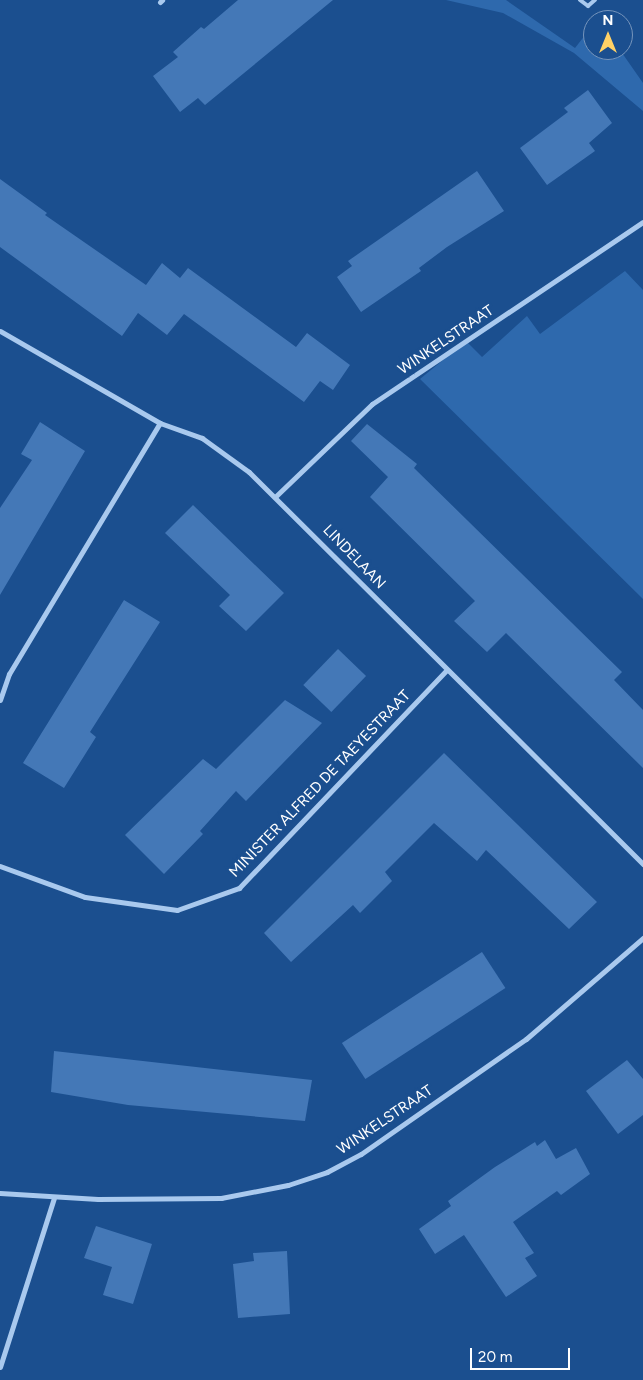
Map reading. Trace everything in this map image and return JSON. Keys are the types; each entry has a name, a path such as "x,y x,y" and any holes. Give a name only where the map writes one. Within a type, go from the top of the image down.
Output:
{"street":[{"name":"WINKELSTRAAT","path":"276,496 372,404 643,222"},
{"name":"LINDELAAN","path":"0,331 96,383 160,423 202,438 276,496 446,671 643,864"},
{"path":"0,700 9,674 160,423"},
{"name":"MINISTER ALFRED DE TAEYESTRAAT","path":"0,866 85,897 178,910 239,888 446,671"},
{"name":"WINKELSTRAAT","path":"0,1193 54,1198 221,1198 288,1185 327,1172 361,1154 526,1039 643,938"},
{"path":"0,1367 54,1198"}],"lane":[{"path":"580,0 588,6 595,0"}],"shaded area":[{"path":"446,0 506,0 575,48 583,38 583,60 627,60 643,83 643,111 574,53 503,13"},
{"path":"625,271 643,290 643,599 420,379 466,341 482,357 527,316 540,334"}],"building":[{"path":"238,0 333,0 205,105 198,98 180,112 153,76 178,57 173,52 201,27 204,29"},
{"path":"588,90 612,123 589,143 595,151 547,185 520,148 568,112 564,108"},
{"path":"477,171 504,211 447,247 419,268 421,271 361,312 337,277 352,266 348,261"},
{"path":"0,179 47,213 45,215 146,285 162,263 180,278 188,268 296,347 307,333 350,365 333,390 320,381 304,402 184,314 167,335 138,313 122,336 0,247"},
{"path":"40,422 85,451 0,595 0,508 32,460 21,454"},
{"path":"367,424 417,464 414,468 622,672 614,680 643,710 643,768 506,633 487,652 454,621 475,601 370,497 388,477 351,441"},
{"path":"193,505 284,593 246,631 219,606 230,595 165,533"},
{"path":"124,600 160,622 90,732 96,737 64,788 23,763"},
{"path":"338,649 366,676 331,712 303,685"},
{"path":"285,700 322,723 246,801 236,791 200,831 203,834 164,874 125,835 203,759 216,769"},
{"path":"444,753 597,902 569,929 486,850 477,861 434,823 385,872 392,881 360,913 353,905 291,962 264,933"},
{"path":"482,952 505,988 365,1079 342,1043"},
{"path":"54,1051 312,1080 305,1121 128,1105 51,1092"},
{"path":"627,1060 643,1079 643,1115 618,1134 586,1091"},
{"path":"545,1140 556,1159 576,1148 590,1174 561,1195 557,1191 513,1222 534,1253 525,1258 537,1276 506,1297 464,1235 435,1254 419,1229 451,1206 448,1201 495,1167 535,1142 537,1146"},
{"path":"96,1226 152,1244 133,1304 103,1295 112,1267 84,1258"},
{"path":"287,1251 290,1314 238,1318 233,1264 254,1261 253,1253"}]}
